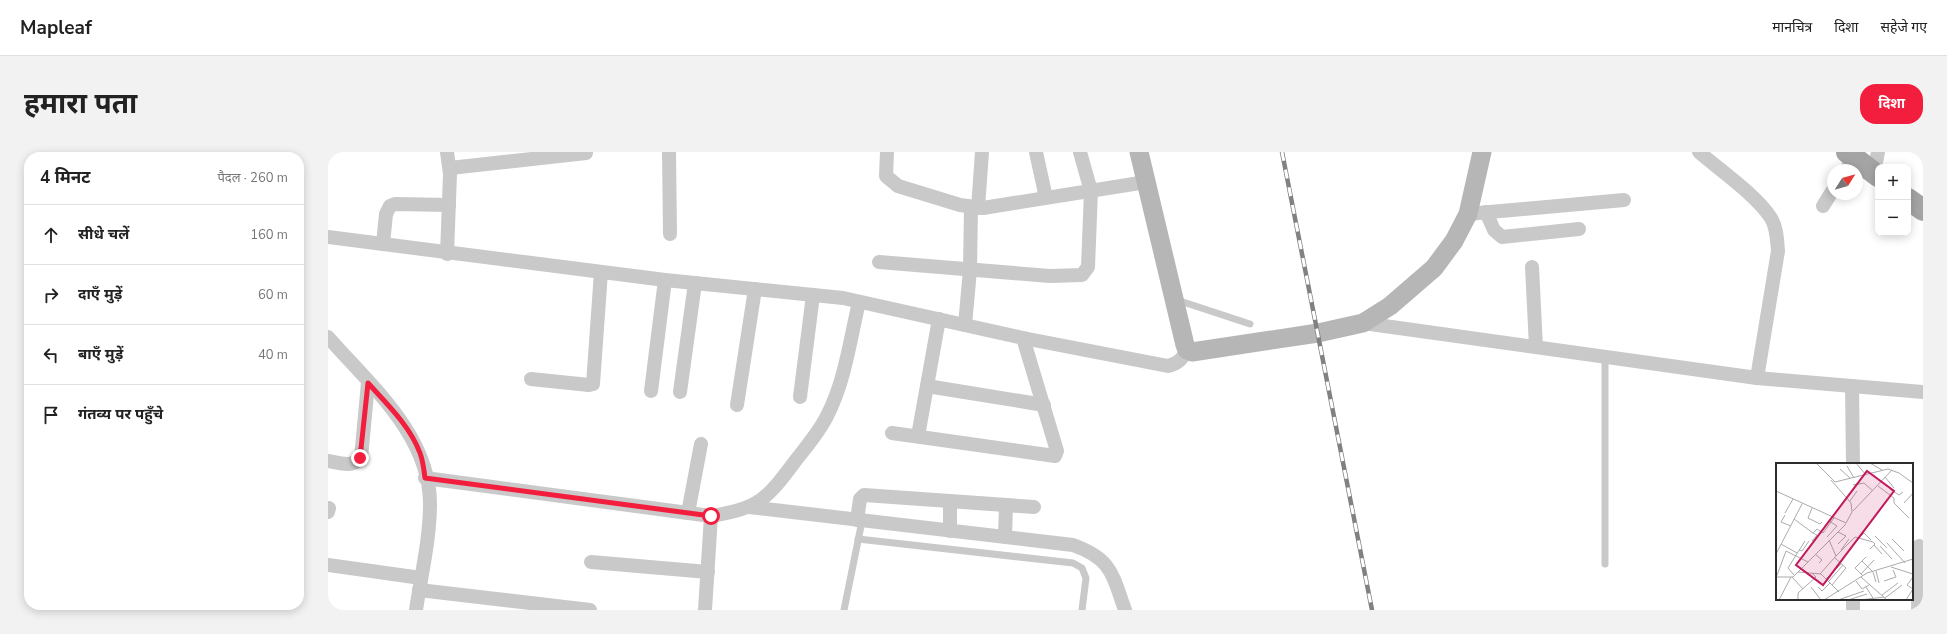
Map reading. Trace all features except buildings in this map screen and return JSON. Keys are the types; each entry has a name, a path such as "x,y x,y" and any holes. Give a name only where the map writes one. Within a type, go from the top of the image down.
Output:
{"main road":[{"path":"1139,152 1173,299 1187,350 1197,352 1318,333 1363,323 1390,306 1434,268 1454,241 1468,214 1482,152"},
{"path":"1849,160 1875,166"},
{"path":"1909,200 1923,210"}],"street":[{"path":"447,152 450,168 447,254"},
{"path":"669,152 670,234"},
{"path":"887,152 886,176 891,182 898,186 974,207 1046,198 1146,182"},
{"path":"965,325 974,207 982,152"},
{"path":"1036,152 1046,198"},
{"path":"879,262 1050,276 1082,275 1088,266 1091,190 1080,152"},
{"path":"1699,152 1758,203 1772,219 1776,232 1778,251 1757,378"},
{"path":"450,168 526,156 586,153"},
{"path":"1468,214 1624,200"},
{"path":"1823,206 1827,200"},
{"path":"383,244 386,214 390,206 395,204 449,205"},
{"path":"1486,212 1494,230 1502,237 1579,229"},
{"path":"328,237 447,254 695,284 812,295 859,302 1023,338 1168,366 1176,364 1181,360 1187,350"},
{"path":"1532,267 1536,347"},
{"path":"531,379 589,386 593,384 600,272"},
{"path":"651,392 665,280"},
{"path":"680,392 695,284"},
{"path":"737,405 755,290"},
{"path":"800,397 812,295"},
{"path":"425,478 711,516 738,512 749,507 774,490 818,432 827,417 839,386 859,302"},
{"path":"918,436 939,319"},
{"path":"1363,323 1757,378 1923,392"},
{"path":"328,337 400,419 420,453 430,504 416,610"},
{"path":"892,433 1055,456 1057,451 1023,338"},
{"path":"328,461 351,465 357,462 360,458 368,383"},
{"path":"927,386 1044,405"},
{"path":"1852,386 1852,463"},
{"path":"688,513 700,444"},
{"path":"859,520 860,499 864,495 1034,507"},
{"path":"950,501 950,531"},
{"path":"1005,537 1006,505"},
{"path":"749,507 1073,545 1092,552 1104,562 1114,579 1126,610"},
{"path":"705,610 711,516"},
{"path":"1918,546 1918,610"},
{"path":"592,562 708,572"},
{"path":"328,565 420,584 590,610"},
{"path":"1853,600 1854,610"}],"lane":[{"path":"1173,299 1250,324"},
{"path":"1605,356 1605,564"},
{"path":"844,610 858,539 859,520"},
{"path":"858,539 1073,562 1082,568 1086,578 1082,610"}],"railway":[{"path":"1282,152 1372,610"}],"route":[{"path":"360,458 368,383 400,419 420,453 425,478 711,516"}]}
